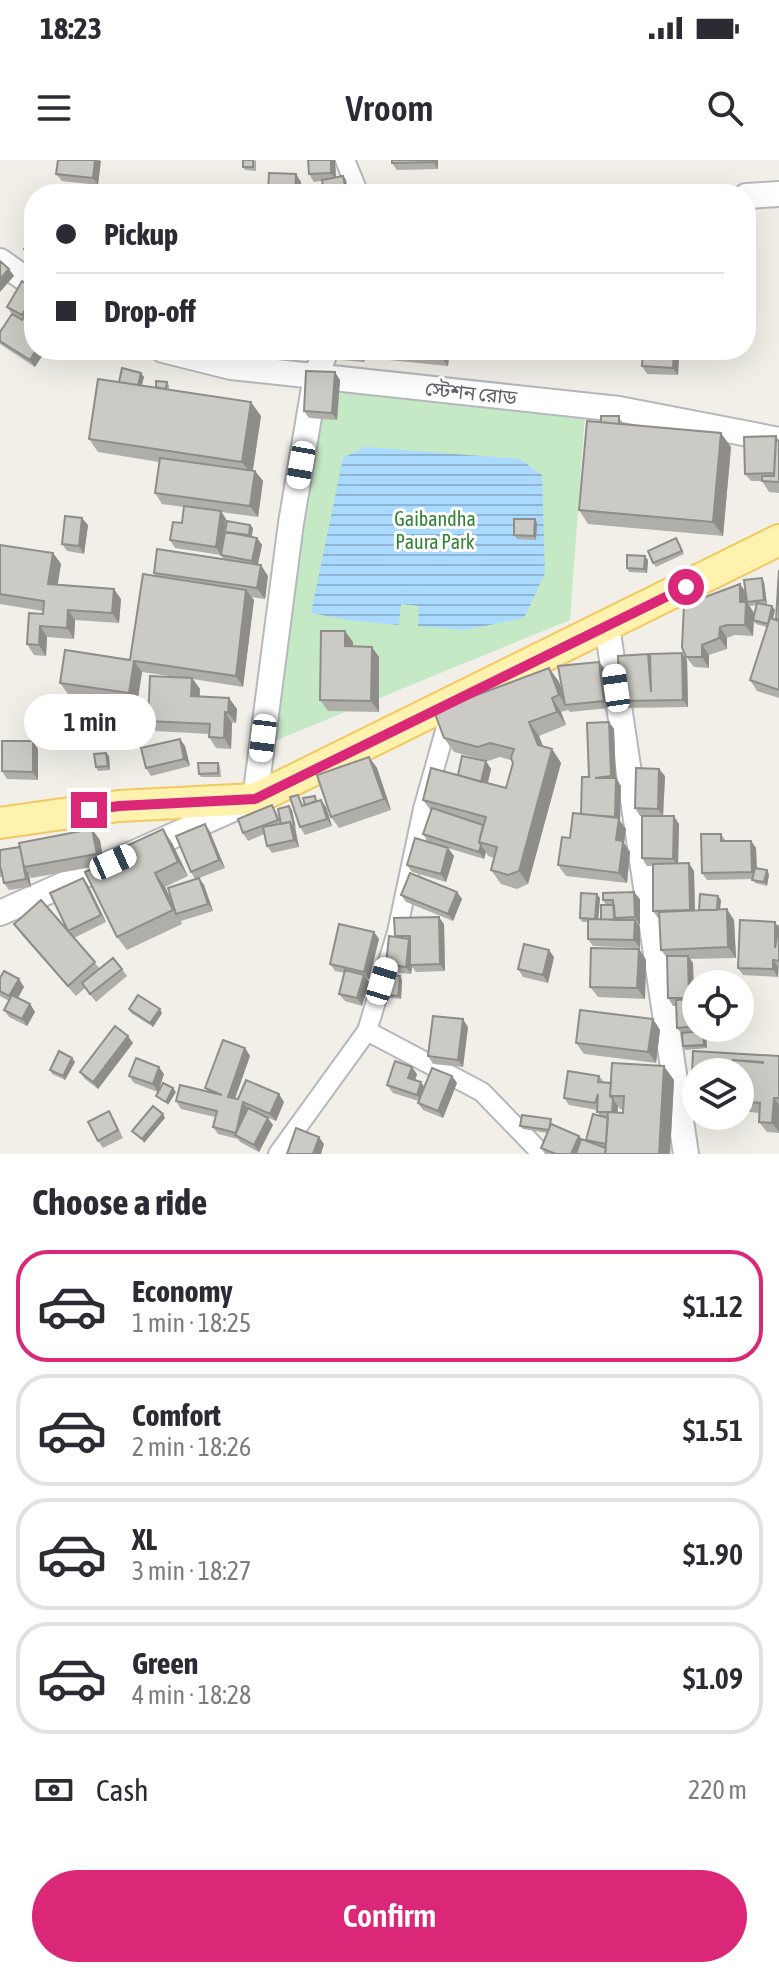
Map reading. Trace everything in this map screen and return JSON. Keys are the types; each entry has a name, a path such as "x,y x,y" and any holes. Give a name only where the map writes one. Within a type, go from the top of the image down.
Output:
{"main road":[{"path":"0,823 119,806 255,799 779,540"}],"street":[{"path":"345,160 355,184"},
{"path":"756,195 779,194"},
{"path":"0,261 24,278"},
{"name":"স্টেশন রোড","path":"203,360 231,367 619,409 779,440"},
{"path":"0,913 255,799 291,523 316,376 322,360"},
{"path":"607,626 686,1154"},
{"path":"278,1154 367,1031 397,932 423,809 453,701"},
{"path":"367,1031 482,1092 542,1154"}],"green space":[{"name":"Gaibandha Paura Park","path":"318,380 585,413 570,620 267,744"}],"water":[{"path":"365,447 520,459 542,475 545,573 524,618 464,630 418,626 419,606 401,604 399,625 311,613 343,458"}],"building":[{"path":"58,160 95,160 93,178 56,174"},
{"path":"243,160 253,160 253,167 243,167"},
{"path":"308,160 331,160 331,173 309,174"},
{"path":"392,160 433,160 433,162 392,163"},
{"path":"269,173 296,174 295,184 268,184"},
{"path":"343,176 345,184 323,184 322,180"},
{"path":"0,261 9,269 0,279"},
{"path":"22,281 24,282 22,315 7,307"},
{"path":"12,314 22,320 24,317 24,356 0,341 0,332"},
{"path":"642,360 673,360 673,368 642,366"},
{"path":"122,368 141,373 138,385 119,382"},
{"path":"306,371 335,372 332,413 304,411"},
{"path":"98,379 251,402 242,462 89,439"},
{"path":"156,381 167,382 166,389 156,387"},
{"path":"601,416 619,416 619,424 601,422"},
{"path":"587,421 721,433 713,522 579,510"},
{"path":"776,436 774,473 745,474 744,437"},
{"path":"776,440 779,441 779,482 762,481 762,476 774,476"},
{"path":"160,458 255,471 250,506 155,493"},
{"path":"184,506 221,511 216,547 170,540 173,522 182,523"},
{"path":"65,516 82,518 79,546 62,544"},
{"path":"514,519 535,519 534,536 514,535"},
{"path":"227,521 250,525 249,535 225,532"},
{"path":"225,532 257,538 252,561 221,555"},
{"path":"676,538 682,551 653,563 648,551"},
{"path":"0,545 53,553 48,584 114,589 112,613 68,610 67,628 40,626 39,645 27,644 29,613 43,614 44,601 0,594"},
{"path":"157,549 261,565 257,588 154,573"},
{"path":"627,555 645,556 644,569 627,568"},
{"path":"779,570 779,619 776,619"},
{"path":"143,574 246,590 236,676 134,661 129,693 60,683 65,650 130,660"},
{"path":"762,578 764,600 747,602 744,580"},
{"path":"740,584 740,602 746,602 745,625 720,627 719,638 702,645 702,657 686,657 682,647 684,605"},
{"path":"757,603 772,606 768,624 753,620"},
{"path":"770,618 779,621 779,690 750,680"},
{"path":"321,631 345,631 345,646 372,647 371,701 320,700"},
{"path":"682,653 683,700 620,701 618,656 648,654 651,692 650,654"},
{"path":"599,662 604,701 565,705 558,666"},
{"path":"549,668 559,695 552,698 557,712 529,722 538,745 552,749 519,871 508,875 491,870 497,847 479,842 486,817 423,800 431,768 506,788 514,749 490,743 478,747 444,738 434,711"},
{"path":"150,676 192,678 191,696 229,698 224,738 209,737 210,724 148,721"},
{"path":"609,722 611,776 595,778 616,778 615,817 581,814 582,777 589,777 587,723"},
{"path":"180,739 184,759 146,768 141,748"},
{"path":"2,741 33,741 33,772 2,771"},
{"path":"106,753 108,766 96,767 94,754"},
{"path":"462,756 486,761 481,782 458,775"},
{"path":"369,757 384,799 331,817 317,775"},
{"path":"198,763 218,763 218,773 199,774"},
{"path":"636,768 659,769 658,809 635,808"},
{"path":"298,795 302,806 321,800 327,819 300,827 290,797"},
{"path":"315,796 316,801 305,805 303,798"},
{"path":"272,805 278,820 243,833 238,819"},
{"path":"289,806 292,826 290,822 281,824 278,809"},
{"path":"432,808 483,825 479,852 423,834"},
{"path":"573,813 619,818 616,840 623,841 619,873 558,865 562,837 570,838"},
{"path":"642,816 674,816 673,859 642,858"},
{"path":"290,822 294,840 267,846 263,827"},
{"path":"205,824 219,860 191,872 176,836"},
{"path":"92,829 97,854 24,867 19,843"},
{"path":"163,829 178,862 155,873 173,910 117,937 85,872 99,866 96,860"},
{"path":"701,834 721,834 721,841 751,841 752,872 702,873"},
{"path":"415,838 448,848 441,874 407,865"},
{"path":"20,847 26,879 4,883 0,850"},
{"path":"689,863 690,910 653,911 653,864"},
{"path":"755,868 767,870 764,882 752,880"},
{"path":"410,873 457,892 448,914 401,895"},
{"path":"83,878 101,915 68,931 50,893"},
{"path":"199,878 208,904 176,914 168,888"},
{"path":"634,892 635,917 614,918 613,900 603,900 603,893"},
{"path":"581,893 597,894 595,919 580,918"},
{"path":"700,894 718,896 717,910 699,910"},
{"path":"41,900 95,962 68,986 14,924"},
{"path":"601,905 614,905 615,920 601,919"},
{"path":"727,909 728,947 661,950 659,912"},
{"path":"439,917 440,964 410,965 410,936 395,936 394,918"},
{"path":"588,919 635,920 634,940 588,939"},
{"path":"740,920 775,922 775,948 779,925 779,961 773,960 773,969 738,968"},
{"path":"339,924 374,932 364,972 330,964"},
{"path":"389,936 409,939 406,967 386,964"},
{"path":"524,944 549,950 543,975 518,969"},
{"path":"591,948 639,949 637,988 590,987"},
{"path":"667,956 688,956 688,970 682,970 682,998 668,998"},
{"path":"113,958 122,969 90,994 82,983"},
{"path":"345,970 364,975 357,998 339,994"},
{"path":"4,971 19,979 9,996 0,991 0,978"},
{"path":"383,974 400,976 398,996 380,994"},
{"path":"12,995 30,1004 22,1019 4,1010"},
{"path":"138,995 160,1009 150,1023 129,1009"},
{"path":"676,1000 682,1000 682,1027 677,1028"},
{"path":"580,1010 653,1019 648,1052 576,1043"},
{"path":"433,1016 463,1019 458,1060 428,1056"},
{"path":"115,1026 128,1036 93,1082 80,1072"},
{"path":"223,1040 245,1048 228,1097 238,1099 246,1080 279,1094 270,1114 243,1102 236,1133 213,1127 217,1111 176,1101 180,1085 222,1095 205,1088"},
{"path":"683,1042 704,1042 704,1045 683,1046"},
{"path":"59,1051 72,1058 63,1076 50,1070"},
{"path":"693,1051 779,1056 779,1098 774,1098 772,1123 759,1122 760,1103 754,1102 754,1062 763,1062 754,1061 754,1058 693,1058"},
{"path":"136,1058 159,1067 153,1084 129,1076"},
{"path":"395,1061 412,1067 408,1078 421,1082 417,1095 387,1085"},
{"path":"612,1063 664,1066 659,1154 605,1154 608,1112 623,1113 624,1096 610,1096"},
{"path":"432,1068 452,1076 438,1111 418,1103"},
{"path":"568,1071 599,1076 598,1082 611,1083 612,1112 597,1112 598,1094 595,1103 564,1098"},
{"path":"163,1083 173,1088 166,1102 156,1096"},
{"path":"153,1106 163,1114 142,1139 132,1131"},
{"path":"248,1108 268,1118 254,1145 235,1135"},
{"path":"109,1111 118,1130 98,1141 88,1122"},
{"path":"593,1114 608,1118 606,1144 586,1140"},
{"path":"522,1115 551,1119 549,1130 520,1126"},
{"path":"551,1124 579,1136 571,1154 556,1154 541,1148"},
{"path":"296,1128 319,1137 313,1154 287,1154"},
{"path":"581,1139 606,1148 605,1154 576,1154"}],"route":[{"path":"89,810 255,799 686,587"}]}
